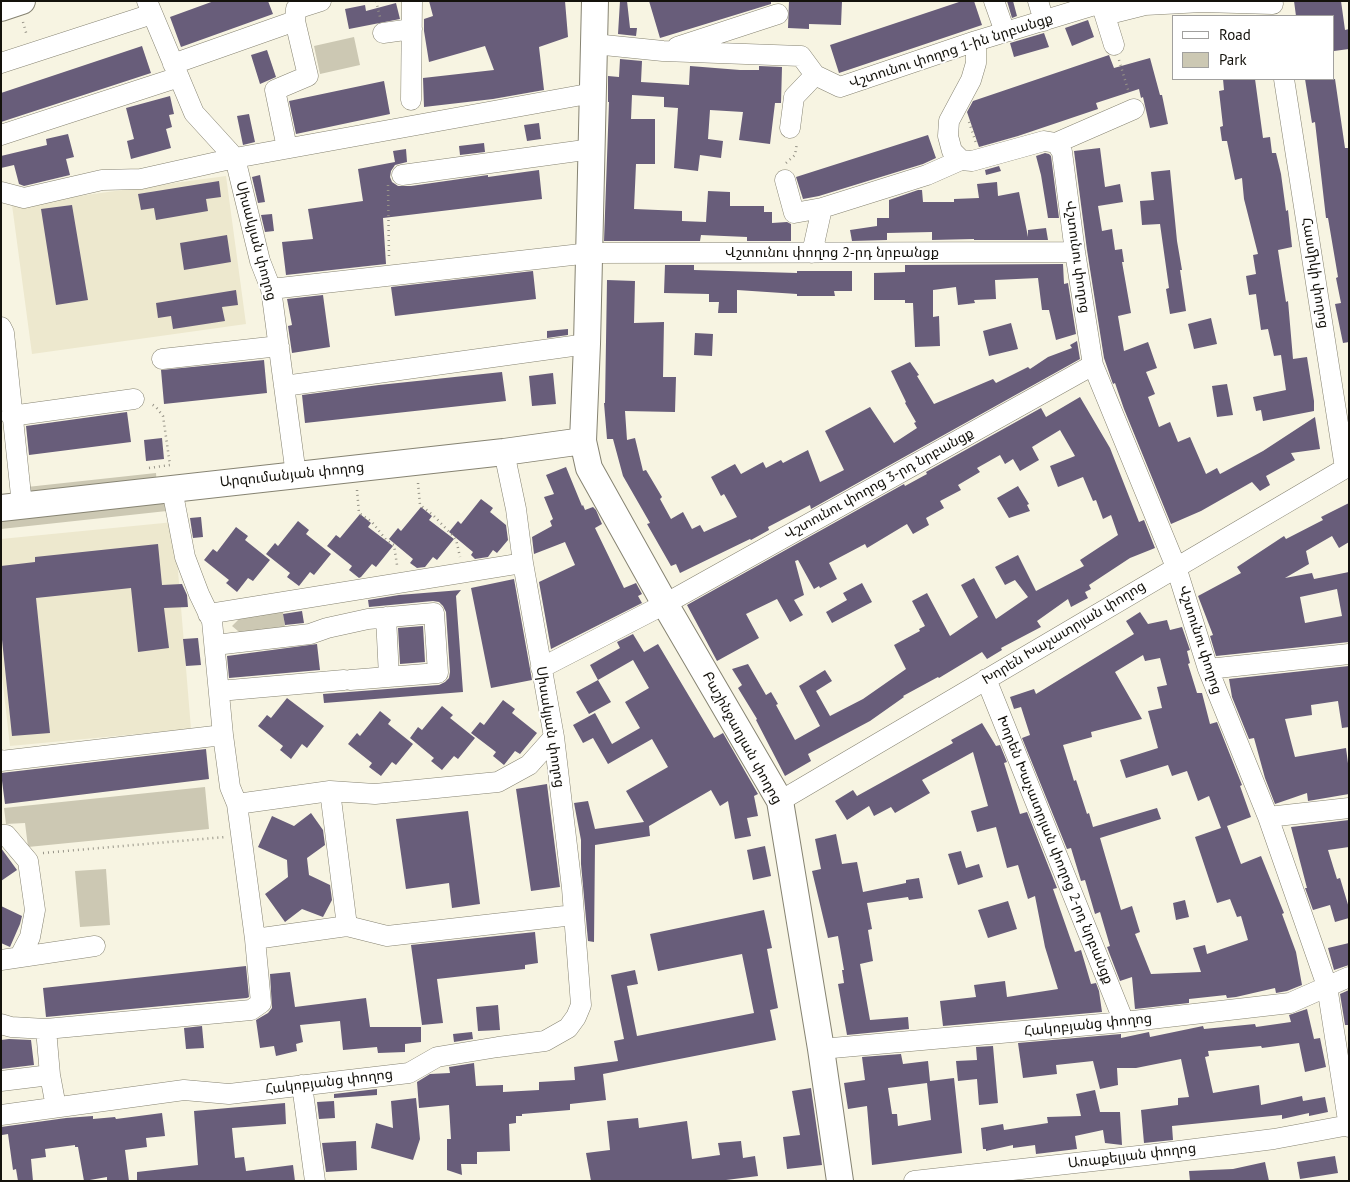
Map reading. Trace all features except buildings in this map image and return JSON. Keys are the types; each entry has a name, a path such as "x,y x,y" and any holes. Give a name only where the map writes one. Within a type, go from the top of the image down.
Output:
{"main road":[{"path":"583,441 590,253 595,1"},
{"name":"Արզումանյան փողոց","path":"11,506 504,452 583,441"},
{"name":"Բաշինջաղյան փողոց","path":"583,441 589,468 665,604 780,801 821,1049 840,1181"}],"street":[{"path":"1,135 176,71 295,11 321,1"},
{"path":"411,100 412,1"},
{"path":"994,1 1005,32"},
{"path":"1038,1 1044,20"},
{"name":"Վշտունու փողոց 1-ին նրբանցք","path":"594,44 663,51 801,56 815,75 840,87 1044,20 1105,7 1202,2 1273,7"},
{"path":"1105,7 1114,44"},
{"path":"1,63 149,8"},
{"name":"Սիսակյան փողոց","path":"149,8 194,113 235,158 260,261 271,289 296,475"},
{"path":"287,148 275,90 308,76 295,11"},
{"path":"663,51 778,14"},
{"path":"383,32 412,29"},
{"path":"961,160 952,151 948,136 949,121 972,80 976,63 976,41"},
{"path":"790,128 794,97 815,75"},
{"name":"Հասմիկի փողոց","path":"1284,80 1347,467"},
{"path":"1,192 24,198 102,180 141,179 287,148 593,93"},
{"path":"785,180 794,213 822,208 927,175 961,160 972,161 981,159 1044,141 1059,147 1134,109"},
{"name":"Վշտունու փողոց","path":"1059,147 1093,364 1176,567 1208,670 1268,817 1327,986 1349,1126"},
{"path":"395,176 592,149"},
{"path":"812,253 822,208"},
{"name":"Վշտունու փողոց 2-րդ նրբանցք","path":"271,289 590,253 1075,252"},
{"path":"1,327 4,333 4,373 11,416 11,506"},
{"path":"284,386 587,344"},
{"path":"162,359 279,346"},
{"name":"Վշտունու փողոց 3-րդ նրբանցք","path":"541,668 665,604 1093,364"},
{"path":"11,416 134,399"},
{"name":"Սիսակյան փողոց","path":"504,452 516,509 523,563 554,737 572,888 580,1005"},
{"name":"Խորեն Խաչատրյան փողոց","path":"780,801 1347,467"},
{"path":"1,1024 11,1027 46,1029 251,1010 261,1003 255,939 237,804 230,787 223,734 212,621 185,558 172,489"},
{"path":"208,614 523,563"},
{"path":"215,645 310,634 368,619 434,613 438,673 219,691"},
{"path":"386,617 389,677"},
{"path":"1208,670 1349,654"},
{"name":"Խորեն Խաչատրյան փողոց 2-րդ նրբանցք","path":"986,680 1124,1022"},
{"path":"1,761 223,734"},
{"path":"237,804 330,791 376,794 498,782 528,765 554,737"},
{"path":"330,791 347,926"},
{"path":"1268,817 1349,808"},
{"path":"1,836 6,836 28,861 35,910 30,937 11,958"},
{"path":"255,939 347,926 387,936 574,915"},
{"path":"11,958 95,946"},
{"name":"Հակոբյանց փողոց","path":"821,1049 1124,1022 1290,1003 1349,977"},
{"name":"Հակոբյանց փողոց","path":"1,1115 184,1090 229,1094 409,1073 437,1058 544,1041 568,1028 576,1017 580,1005"},
{"path":"46,1029 50,1075 56,1107"},
{"path":"1,1081 50,1075"},
{"path":"302,1085 315,1181"},
{"name":"Առաքելյան փողոց","path":"914,1181 1265,1140 1349,1126"}],"path":[{"path":"15,8 32,53"},
{"path":"1114,44 1134,109"},
{"path":"961,98 981,159"},
{"path":"785,180 786,162 795,155 798,136 790,128"},
{"path":"389,253 395,176"},
{"path":"134,399 148,402 156,407 163,416 165,424 170,465 149,468"},
{"path":"418,483 420,505 433,515 456,539 464,573"},
{"path":"357,490 359,512 372,522 387,540 394,545 400,583"},
{"path":"28,861 36,853 208,839"}],"shaded area":[{"path":"226,176 246,324 32,354 12,205"},
{"path":"174,522 191,729 10,746 1,667 1,539"}],"green space":[{"path":"354,37 360,65 320,74 314,46"},
{"path":"156,473 157,486 28,500 27,487"},
{"path":"175,496 176,510 1,529 1,515"},
{"path":"283,612 285,627 244,636 232,626 245,613"},
{"path":"205,787 209,829 28,847 25,823 6,824 4,808"},
{"path":"106,869 110,925 80,927 75,871"}]}
